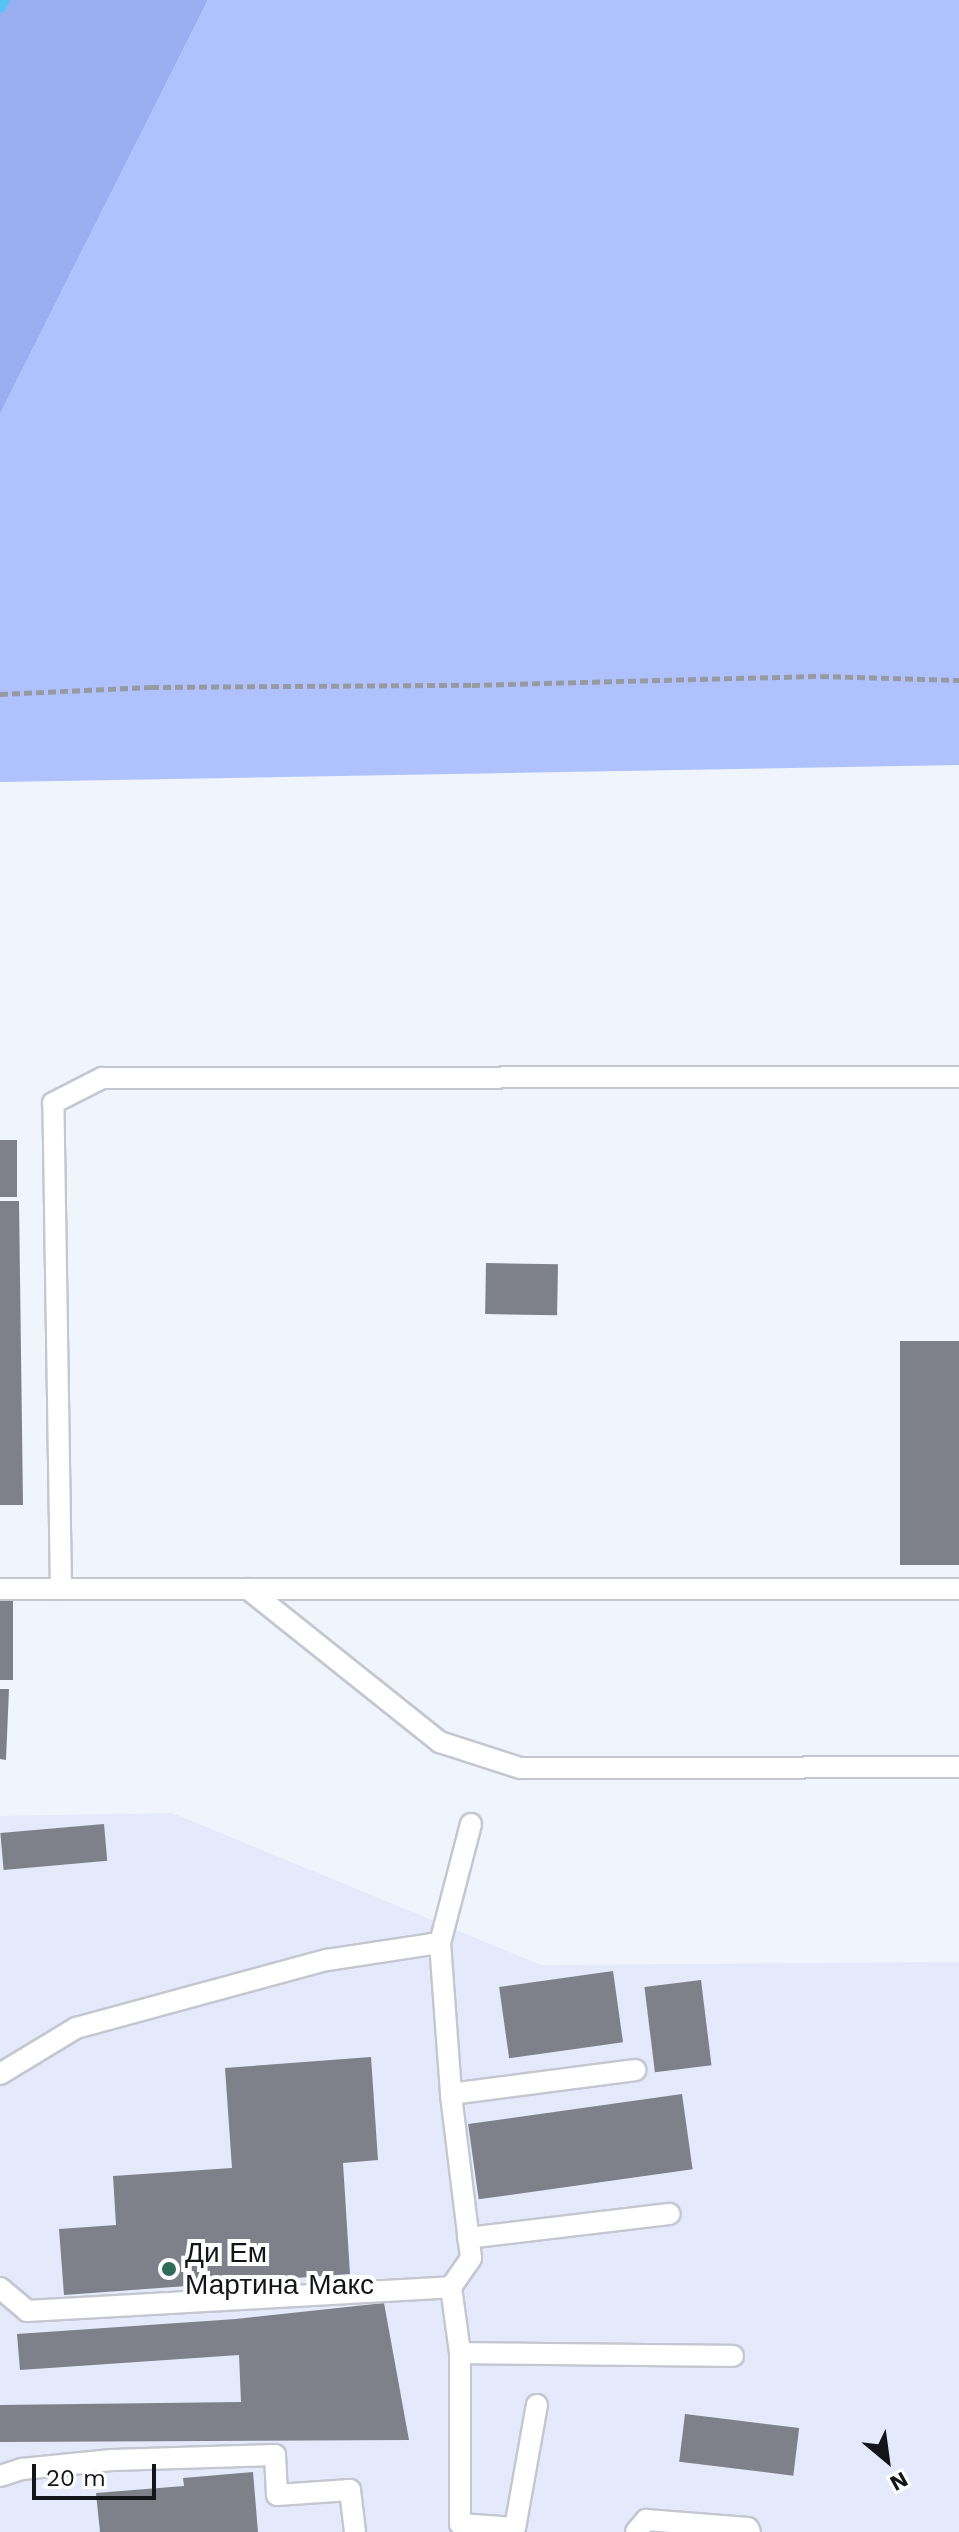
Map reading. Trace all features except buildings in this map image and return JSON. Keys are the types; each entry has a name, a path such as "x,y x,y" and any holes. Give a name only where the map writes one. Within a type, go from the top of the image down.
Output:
{"lane":[{"path":"61,1589 53,1103 102,1078 959,1077"},
{"path":"0,1589 959,1589"},
{"path":"248,1589 440,1742 520,1768 959,1767"},
{"path":"471,1824 440,1943 451,2094 471,2258 451,2287 460,2353 460,2524 515,2528 537,2405"},
{"path":"0,2074 76,2028 327,1960 440,1943"},
{"path":"451,2094 635,2070"},
{"path":"468,2238 670,2214"},
{"path":"0,2288 27,2311 451,2287"},
{"path":"460,2353 733,2356"},
{"path":"0,2476 22,2469 112,2460 275,2455 277,2495 350,2490 355,2532"},
{"path":"636,2532 646,2520 748,2528 750,2532"}],"path":[{"path":"0,694 151,687 472,685 821,676 959,680"}],"shaded area":[{"path":"0,0 208,0 0,414"},
{"path":"208,0 959,0 959,765 0,782 0,414"},
{"path":"172,1813 541,1965 959,1962 959,2532 0,2532 0,1816"}],"waterway":[{"path":"0,7 4,0"}],"place":[{"name":"Ди Ем Мартина Макс","path":"169,2269"}]}
